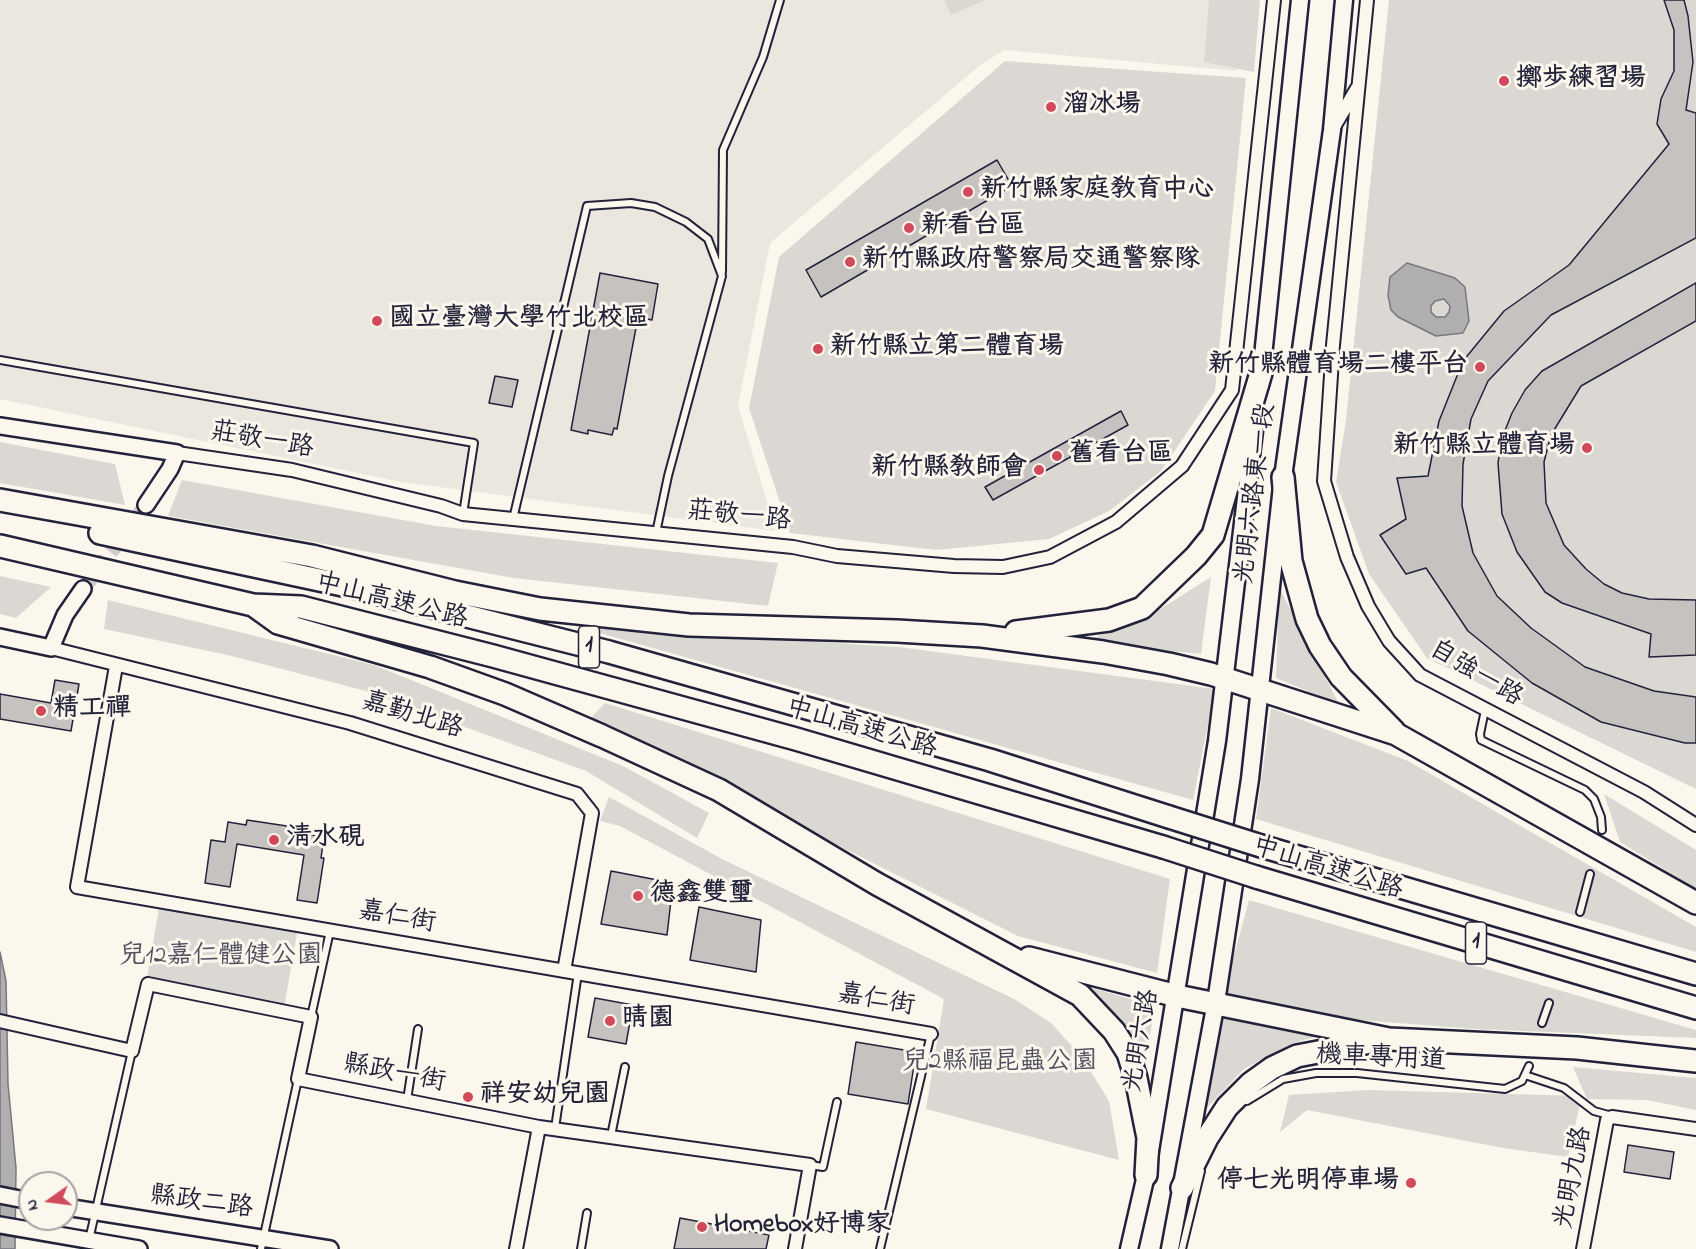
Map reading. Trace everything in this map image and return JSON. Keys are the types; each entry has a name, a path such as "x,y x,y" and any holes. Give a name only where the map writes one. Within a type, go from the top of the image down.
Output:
{"highway":[{"path":"982,636 1109,620 1142,608 1167,585 1214,535 1261,373"},
{"path":"1283,477 1291,561 1307,619 1320,646 1341,677 1396,734"},
{"path":"0,500 312,556 455,592 550,611 689,625 897,631 982,636 1103,652 1168,664 1260,690 1396,734 1696,903"},
{"name":"中山高速公路","path":"0,511 352,587 609,652 990,760 1261,846 1696,974"},
{"name":"中山高速公路","path":"0,546 253,605 301,607 493,656 796,739 1696,1008"},
{"path":"253,605 279,623 430,667 505,694 719,790 887,890 1006,952 1080,995 1114,1031 1128,1053 1144,1109 1148,1138 1146,1175"},
{"path":"1006,952 1177,996 1216,1002 1389,1039 1577,1048 1696,1060"},
{"path":"1182,1188 1207,1138 1227,1107 1272,1068 1297,1056 1389,1039"}],"main road":[{"name":"光明六路東一段","path":"1202,840 1217,741 1261,373 1299,0"},
{"name":"光明六路東一段","path":"1216,1002 1240,850 1283,477 1332,130 1344,0"},
{"name":"光明六路","path":"1130,1249 1146,1175 1202,840"},
{"path":"1170,1249 1216,1002"}],"street":[{"name":"光明六路東一段","path":"1232,390 1274,0"},
{"path":"1332,130 1360,84 1367,0"},
{"name":"自強一路","path":"1360,84 1333,345 1324,481 1355,576 1368,606 1389,641 1420,675 1644,792 1696,825"},
{"name":"莊敬一路","path":"0,426 292,470 441,506 463,514 793,547 837,556 954,566 1003,567 1050,557 1116,522 1182,466 1232,390"},
{"name":"莊敬一路","path":"146,505 170,469 177,453"},
{"path":"51,648 65,615 83,589"},
{"name":"嘉勤北路","path":"0,637 350,723 577,794 592,813 564,971"},
{"name":"嘉仁街","path":"116,666 76,887 931,1034"},
{"path":"0,1021 132,1051 148,984 311,1017 298,1080"},
{"name":"縣政一街","path":"298,1080 539,1127 810,1165"},
{"path":"1612,1117 1696,1130"},
{"name":"光明九路","path":"1584,1249 1604,1128 1612,1117"},
{"path":"516,1249 539,1127"},
{"path":"795,1249 810,1165"},
{"path":"0,1195 18,1199"},
{"name":"縣政二路","path":"78,1209 262,1243 330,1249"},
{"name":"縣政二路","path":"0,1225 139,1249"}],"lane":[{"path":"656,534 668,476 722,276 723,150 763,57 780,0"},
{"path":"513,519 587,206 631,203 655,207 686,222 708,239 722,276"},
{"path":"0,360 474,443 463,514"},
{"path":"1485,710 1479,734 1481,740 1585,790 1594,799 1601,817 1602,830"},
{"path":"1580,912 1590,874"},
{"path":"311,1017 330,931"},
{"path":"555,1128 578,973"},
{"path":"1542,1023 1549,1003"},
{"path":"407,1101 418,1029"},
{"path":"880,1249 931,1034"},
{"path":"89,1240 132,1051"},
{"path":"1529,1066 1525,1075 1564,1088 1594,1111 1612,1117"},
{"path":"611,1136 625,1067"},
{"name":"機車專用道","path":"1239,1108 1255,1095 1283,1079 1316,1073 1357,1073 1505,1089 1522,1081 1525,1075"},
{"path":"262,1243 298,1080"},
{"path":"810,1165 823,1167 837,1102"},
{"path":"1182,1249 1206,1157 1214,1138 1232,1116"},
{"path":"581,1249 587,1213"}],"shaded area":[{"name":"國立臺灣大學竹北校區","path":"0,0 1242,0 1237,71 1004,50 978,67 770,243 738,406 776,531 401,482 0,399"},
{"path":"1407,263 1455,278 1465,287 1469,321 1463,333 1436,336 1398,317 1391,310 1388,295 1390,277","holes":["1444,299 1450,306 1445,317 1436,317 1431,312 1431,306 1435,301"]},
{"path":"0,952 6,981 8,1084 16,1168 15,1249 0,1249"}],"green space":[{"path":"944,0 985,0 951,15"},
{"path":"1209,0 1260,0 1254,72 1204,62"},
{"path":"1389,0 1696,0 1696,789 1427,658 1369,574 1336,482 1346,420"},
{"path":"1005,61 1246,78 1215,391 1161,471 1109,511 1049,539 936,550 790,533 749,408 779,257"},
{"path":"0,442 115,464 125,505 0,483"},
{"path":"182,480 436,526 778,563 768,606 514,578 168,516"},
{"path":"0,576 51,587 16,618 0,614"},
{"path":"1211,577 1201,654 1085,642 1165,606"},
{"path":"1279,587 1339,704 1276,678"},
{"path":"108,600 374,665 623,766 709,813 697,838 586,771 366,691 232,656 104,629"},
{"path":"578,627 899,647 1215,689 1193,800"},
{"path":"605,703 1170,879 1157,973 1018,936 589,720"},
{"path":"1271,708 1408,761 1696,927 1696,952 1256,819"},
{"path":"1604,794 1696,850 1696,889 1620,842"},
{"name":"兒2縣福昆蟲公園","path":"609,797 724,860 1014,999 1051,1023 1081,1056 1109,1101 1119,1160 926,1109 944,999 620,826 600,821"},
{"path":"1249,900 1696,1030 1696,1038 1474,1029 1360,1020 1222,999"},
{"name":"兒12嘉仁體健公園","path":"159,908 297,933 284,1008 146,984"},
{"path":"1092,988 1155,1006 1145,1064"},
{"path":"1224,1013 1330,1033 1293,1043 1244,1069 1205,1110"},
{"path":"1573,1067 1696,1078 1696,1110 1647,1100 1587,1099"},
{"path":"1368,1090 1582,1096 1568,1157 1503,1148 1307,1110 1280,1132 1289,1095"}],"building":[{"name":"新竹縣體育場二樓平台","path":"1664,0 1684,0 1688,16 1693,62 1686,110 1696,113 1696,238 1551,315 1488,381 1471,419 1463,464 1462,506 1473,553 1497,596 1531,628 1585,667 1654,691 1696,697 1696,743 1685,743 1601,722 1532,683 1468,631 1426,568 1406,574 1380,535 1406,519 1397,478 1428,476 1439,421 1463,361 1504,311 1569,265 1669,144 1657,124 1661,99 1674,71 1674,30"},
{"name":"新看台區","path":"997,160 1012,186 821,297 806,270"},
{"path":"600,273 658,284 652,320 638,317 617,429 614,428 612,435 588,430 588,434 571,430"},
{"name":"新竹縣立體育場","path":"1696,283 1696,321 1581,386 1551,435 1544,462 1546,503 1564,545 1586,569 1604,584 1622,593 1649,599 1696,600 1696,655 1649,657 1651,634 1562,603 1545,592 1517,552 1502,514 1498,463 1502,438 1512,413 1525,390 1542,371"},
{"path":"495,376 518,380 512,407 489,403"},
{"name":"舊看台區","path":"1121,411 1128,425 993,500 985,487"},
{"name":"精工禪","path":"55,680 79,684 71,731 0,719 0,694 51,703"},
{"path":"247,820 300,828 299,833 324,837 321,858 324,858 317,903 297,900 304,855 237,844 230,887 205,883 211,840 225,842 228,822 246,825"},
{"name":"德鑫雙璽","path":"611,871 673,883 667,935 601,924"},
{"name":"德鑫雙璽","path":"699,907 761,920 756,972 690,960"},
{"name":"晴園","path":"595,998 633,1005 626,1044 588,1037"},
{"path":"856,1042 916,1052 908,1104 848,1094"},
{"path":"1628,1145 1674,1152 1670,1179 1624,1172"},
{"name":"Homebox好博家","path":"680,1218 769,1235 766,1249 674,1249"}],"tunnel":[{"path":"83,589 146,505"}],"place":[{"name":"擲歩練習場","path":"1504,81"},
{"name":"溜冰場","path":"1051,107"},
{"name":"新竹縣家庭教育中心","path":"968,192"},
{"name":"新看台區","path":"909,228"},
{"name":"新竹縣政府警察局交通警察隊","path":"850,262"},
{"name":"國立臺灣大學竹北校區","path":"377,321"},
{"name":"新竹縣立第二體育場","path":"818,349"},
{"name":"新竹縣體育場二樓平台","path":"1480,367"},
{"name":"新竹縣立體育場","path":"1587,448"},
{"name":"舊看台區","path":"1057,456"},
{"name":"新竹縣教師會","path":"1039,470"},
{"name":"精工禪","path":"41,711"},
{"name":"清水硯","path":"274,840"},
{"name":"德鑫雙璽","path":"638,896"},
{"name":"晴園","path":"610,1021"},
{"name":"祥安幼兒園","path":"468,1097"},
{"name":"停七光明停車場","path":"1411,1183"},
{"name":"Homebox好博家","path":"702,1227"}]}
